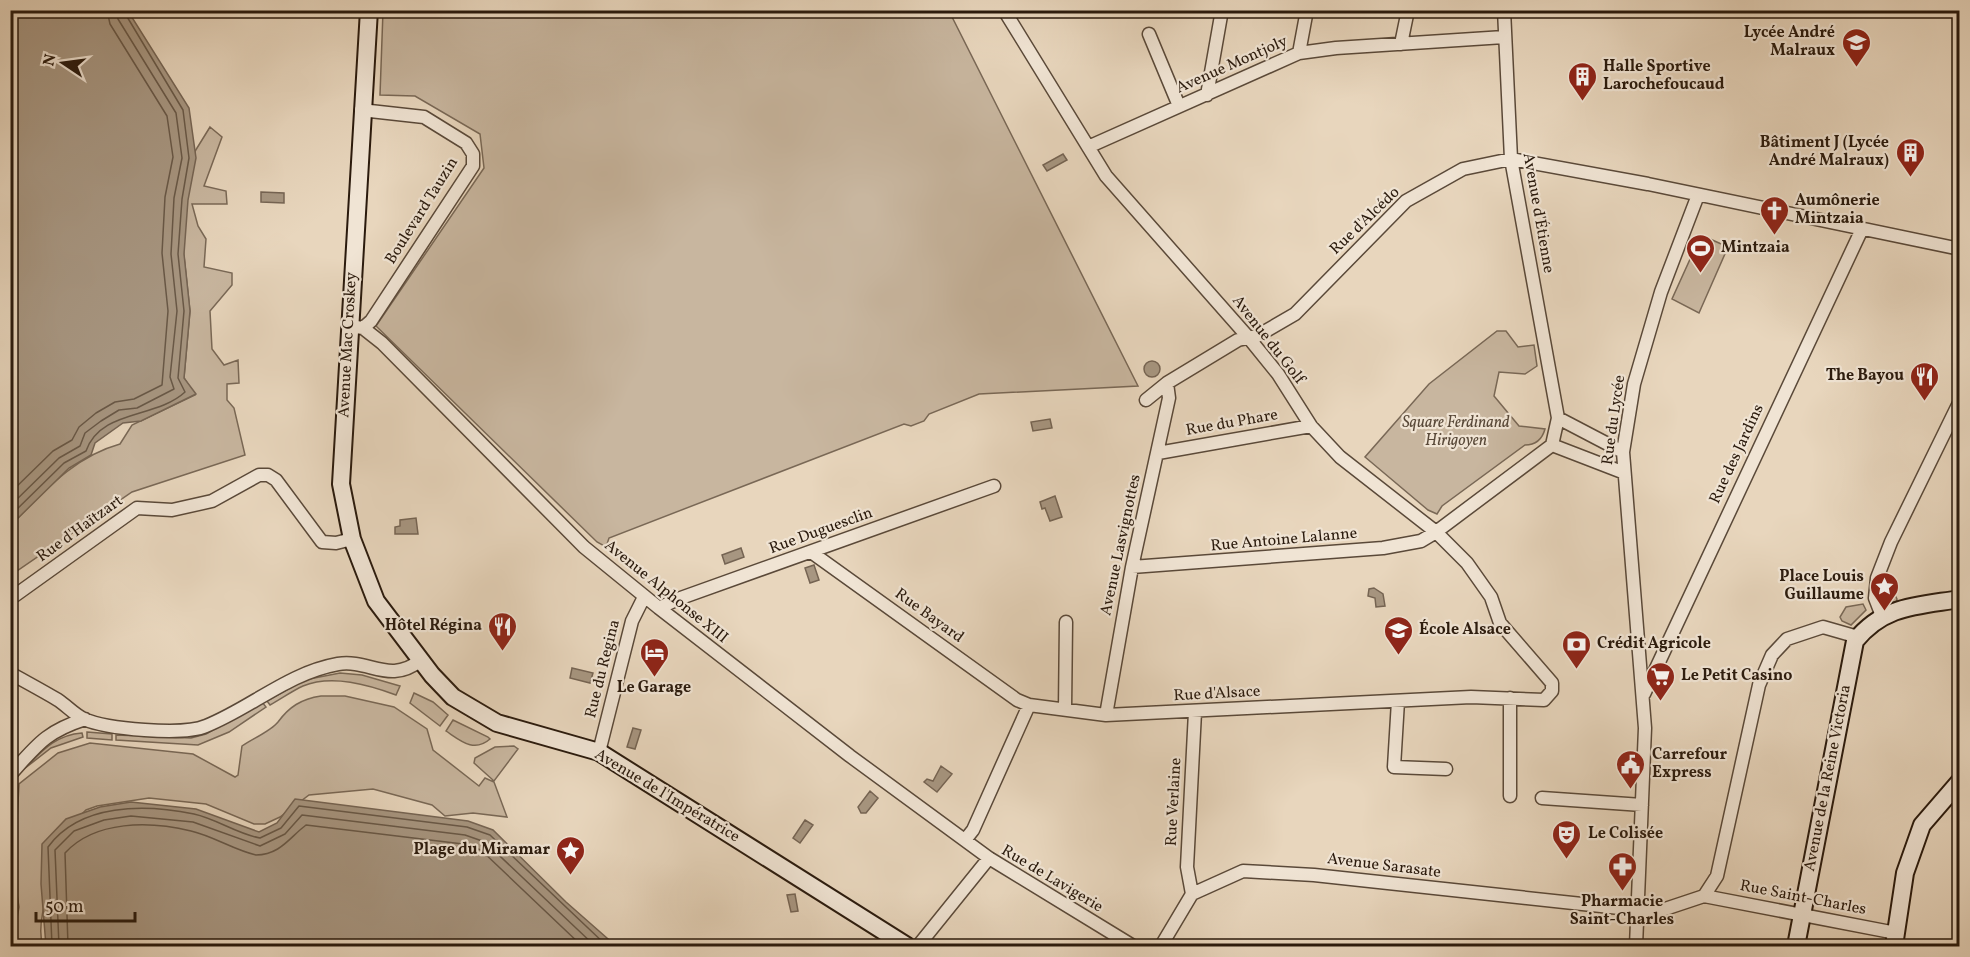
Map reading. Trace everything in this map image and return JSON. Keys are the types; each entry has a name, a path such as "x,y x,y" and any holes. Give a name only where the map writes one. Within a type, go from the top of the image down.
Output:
{"main road":[{"name":"Avenue Mac Croskey","path":"369,10 361,110 356,327 341,484 352,539 376,601 421,660"},
{"path":"1857,639 1869,624 1882,616 1904,608 1959,599"},
{"name":"Avenue de la Reine Victoria","path":"1796,946 1857,639"},
{"name":"Avenue de l'Impératrice","path":"421,660 453,697 482,716 497,723 599,752 907,946"},
{"path":"1895,940 1905,873 1922,825 1959,781"}],"street":[{"name":"Avenue du Golf","path":"1004,10 1106,176 1248,337 1278,374 1311,426 1340,457 1436,532 1467,563 1491,597 1500,623 1552,683 1552,691"},
{"path":"1207,94 1222,10"},
{"path":"1299,53 1307,10"},
{"path":"1401,44 1408,10"},
{"name":"Avenue d'Étienne","path":"1504,10 1511,159 1558,418 1552,445"},
{"path":"1149,34 1179,106"},
{"name":"Avenue Montjoly","path":"1088,147 1299,53 1504,37"},
{"name":"Boulevard Tauzin","path":"356,327 371,321 473,166 473,154 466,143 424,117 361,110"},
{"name":"Rue d'Alcédo","path":"1248,337 1257,336 1295,314 1406,201 1463,169 1511,159 1959,249"},
{"name":"Rue du Lycée","path":"1636,946 1645,728 1644,695 1622,472 1623,452 1637,372 1661,292 1698,195"},
{"name":"Rue des Jardins","path":"1644,695 1862,229"},
{"name":"Avenue Alphonse XIII","path":"356,327 382,343 584,547 659,609 850,756 988,858"},
{"path":"1146,400 1167,383 1248,337"},
{"name":"Avenue Lasvignottes","path":"1106,715 1132,567 1169,398 1167,383"},
{"path":"1882,616 1875,598 1877,578 1891,542 1959,401"},
{"path":"1558,418 1623,452"},
{"name":"Rue du Phare","path":"1158,453 1311,426"},
{"path":"1552,445 1622,472"},
{"name":"Rue Antoine Lalanne","path":"1132,567 1383,548 1421,541 1552,445"},
{"name":"Rue d'Haïtzart","path":"10,598 136,508 172,510 212,501 259,475 268,475 276,480 322,542 336,543 352,539"},
{"name":"Rue Duguesclin","path":"659,609 678,599 994,486"},
{"name":"Rue Bayard","path":"811,552 1017,700 1029,705"},
{"name":"Rue du Regina","path":"599,752 632,621 644,597"},
{"path":"1065,710 1066,622"},
{"path":"1704,896 1717,876 1759,685 1772,656 1787,639 1823,627 1857,639"},
{"path":"10,673 85,719 130,728 185,731 206,727 292,679 338,664 355,664 385,672 398,672 421,660"},
{"name":"Rue d'Alsace","path":"1029,705 1106,715 1398,701 1510,698 1544,700 1552,691"},
{"path":"1510,698 1510,796"},
{"path":"1398,701 1394,767 1446,769"},
{"path":"965,840 973,830 1029,705"},
{"name":"Rue Verlaine","path":"1192,894 1187,867 1195,712"},
{"path":"10,776 44,737 60,727 85,719"},
{"path":"1542,798 1642,805"},
{"name":"Rue de Lavigerie","path":"918,946 988,858 1133,946"},
{"name":"Avenue Sarasate","path":"1192,894 1243,871 1314,875 1638,910 1665,909 1704,896"},
{"path":"1161,946 1192,894"},
{"name":"Rue Saint-Charles","path":"1704,896 1802,915 1895,940"}],"green space":[{"path":"383,11 949,11 1138,386 979,394 929,414 924,421 911,426 904,424 609,538 606,547 597,542 376,326 484,168 480,134 415,96 380,95"},
{"path":"210,127 222,137 204,186 226,191 227,204 192,204 198,226 206,239 204,267 232,273 232,285 210,311 212,349 224,365 238,360 239,383 227,384 227,400 234,408 245,455 132,492 11,575 11,525 35,500 74,467 103,450 120,444 132,425 195,395 184,378 190,311 176,182"},
{"name":"Mintzaia","path":"1701,235 1728,247 1699,313 1672,299"},
{"name":"Square Ferdinand Hirigoyen","path":"1497,331 1506,331 1518,347 1534,345 1537,366 1525,374 1499,372 1494,396 1519,426 1545,429 1538,441 1525,445 1442,506 1437,514 1428,510 1365,457 1429,384"},
{"path":"1883,585 1891,587 1897,599 1896,604 1886,597"},
{"path":"1863,604 1866,610 1851,625 1842,621 1840,617 1846,607"},
{"path":"340,673 362,675 400,686 396,695 350,682 326,681 303,686 270,705 267,701 304,680"},
{"path":"414,693 433,702 448,715 440,726 410,703"},
{"path":"321,696 345,696 394,707 427,729 433,750 479,786 485,778 494,782 507,817 473,813 445,816 432,805 373,789 309,795 280,817 265,824 254,824 206,804 149,798 97,806 86,810 77,819 51,882 42,917 43,946 12,946 19,907 14,875 19,784 58,753 90,743 193,754 235,777 238,775 242,746 271,729 296,704"},
{"path":"262,702 266,707 229,732 198,745 116,740 116,735 191,738 206,734"},
{"path":"453,720 490,739 478,745 462,742 446,731"},
{"path":"87,732 112,734 112,740 87,738"},
{"path":"82,733 83,737 51,748 24,769 43,750 57,741 72,734"},
{"path":"514,746 518,749 494,781 474,763 475,758 495,747"}],"water":[{"path":"11,10 128,11 189,108 196,158 188,200 184,254 190,311 184,378 196,394 141,421 123,423 95,443 91,455 69,468 11,525"},
{"path":"1063,154 1067,160 1047,171 1043,165"},
{"path":"261,192 284,193 284,203 261,202"},
{"path":"1152,361 1160,369 1152,377 1144,369"},
{"path":"1050,419 1052,428 1033,431 1031,422"},
{"path":"1055,496 1062,517 1050,521 1040,502"},
{"path":"416,518 418,534 395,534 395,527 400,526 400,520"},
{"path":"741,548 744,557 725,564 722,555"},
{"path":"814,565 819,580 810,583 805,568"},
{"path":"1374,588 1383,594 1385,606 1376,607 1375,598 1368,596 1369,589"},
{"path":"572,668 593,673 590,683 570,678"},
{"path":"633,728 641,730 635,749 627,747"},
{"path":"941,766 952,774 937,792 924,782 927,779 933,781"},
{"path":"870,791 878,798 866,813 861,813 858,807"},
{"path":"295,799 468,821 493,830 566,902 616,946 46,946 41,884 42,844 66,819 100,807 131,802 196,809 259,832 277,823"},
{"path":"805,820 813,825 800,843 793,838"},
{"path":"795,894 798,911 791,912 787,895"}],"place":[{"name":"Lycée André Malraux","path":"1856,68"},
{"name":"Halle Sportive Larochefoucaud","path":"1582,102"},
{"name":"Bâtiment J (Lycée André Malraux)","path":"1910,178"},
{"name":"Aumônerie Mintzaia","path":"1774,236"},
{"name":"Mintzaia","path":"1700,274"},
{"name":"The Bayou","path":"1925,402"},
{"name":"Place Louis Guillaume","path":"1885,612"},
{"name":"Hôtel Régina","path":"503,652"},
{"name":"École Alsace","path":"1398,656"},
{"name":"Crédit Agricole","path":"1576,670"},
{"name":"Le Garage","path":"654,678"},
{"name":"Le Petit Casino","path":"1660,702"},
{"name":"Carrefour Express","path":"1631,790"},
{"name":"Le Colisée","path":"1567,860"},
{"name":"Plage du Miramar","path":"571,876"},
{"name":"Pharmacie Saint-Charles","path":"1622,892"}]}
